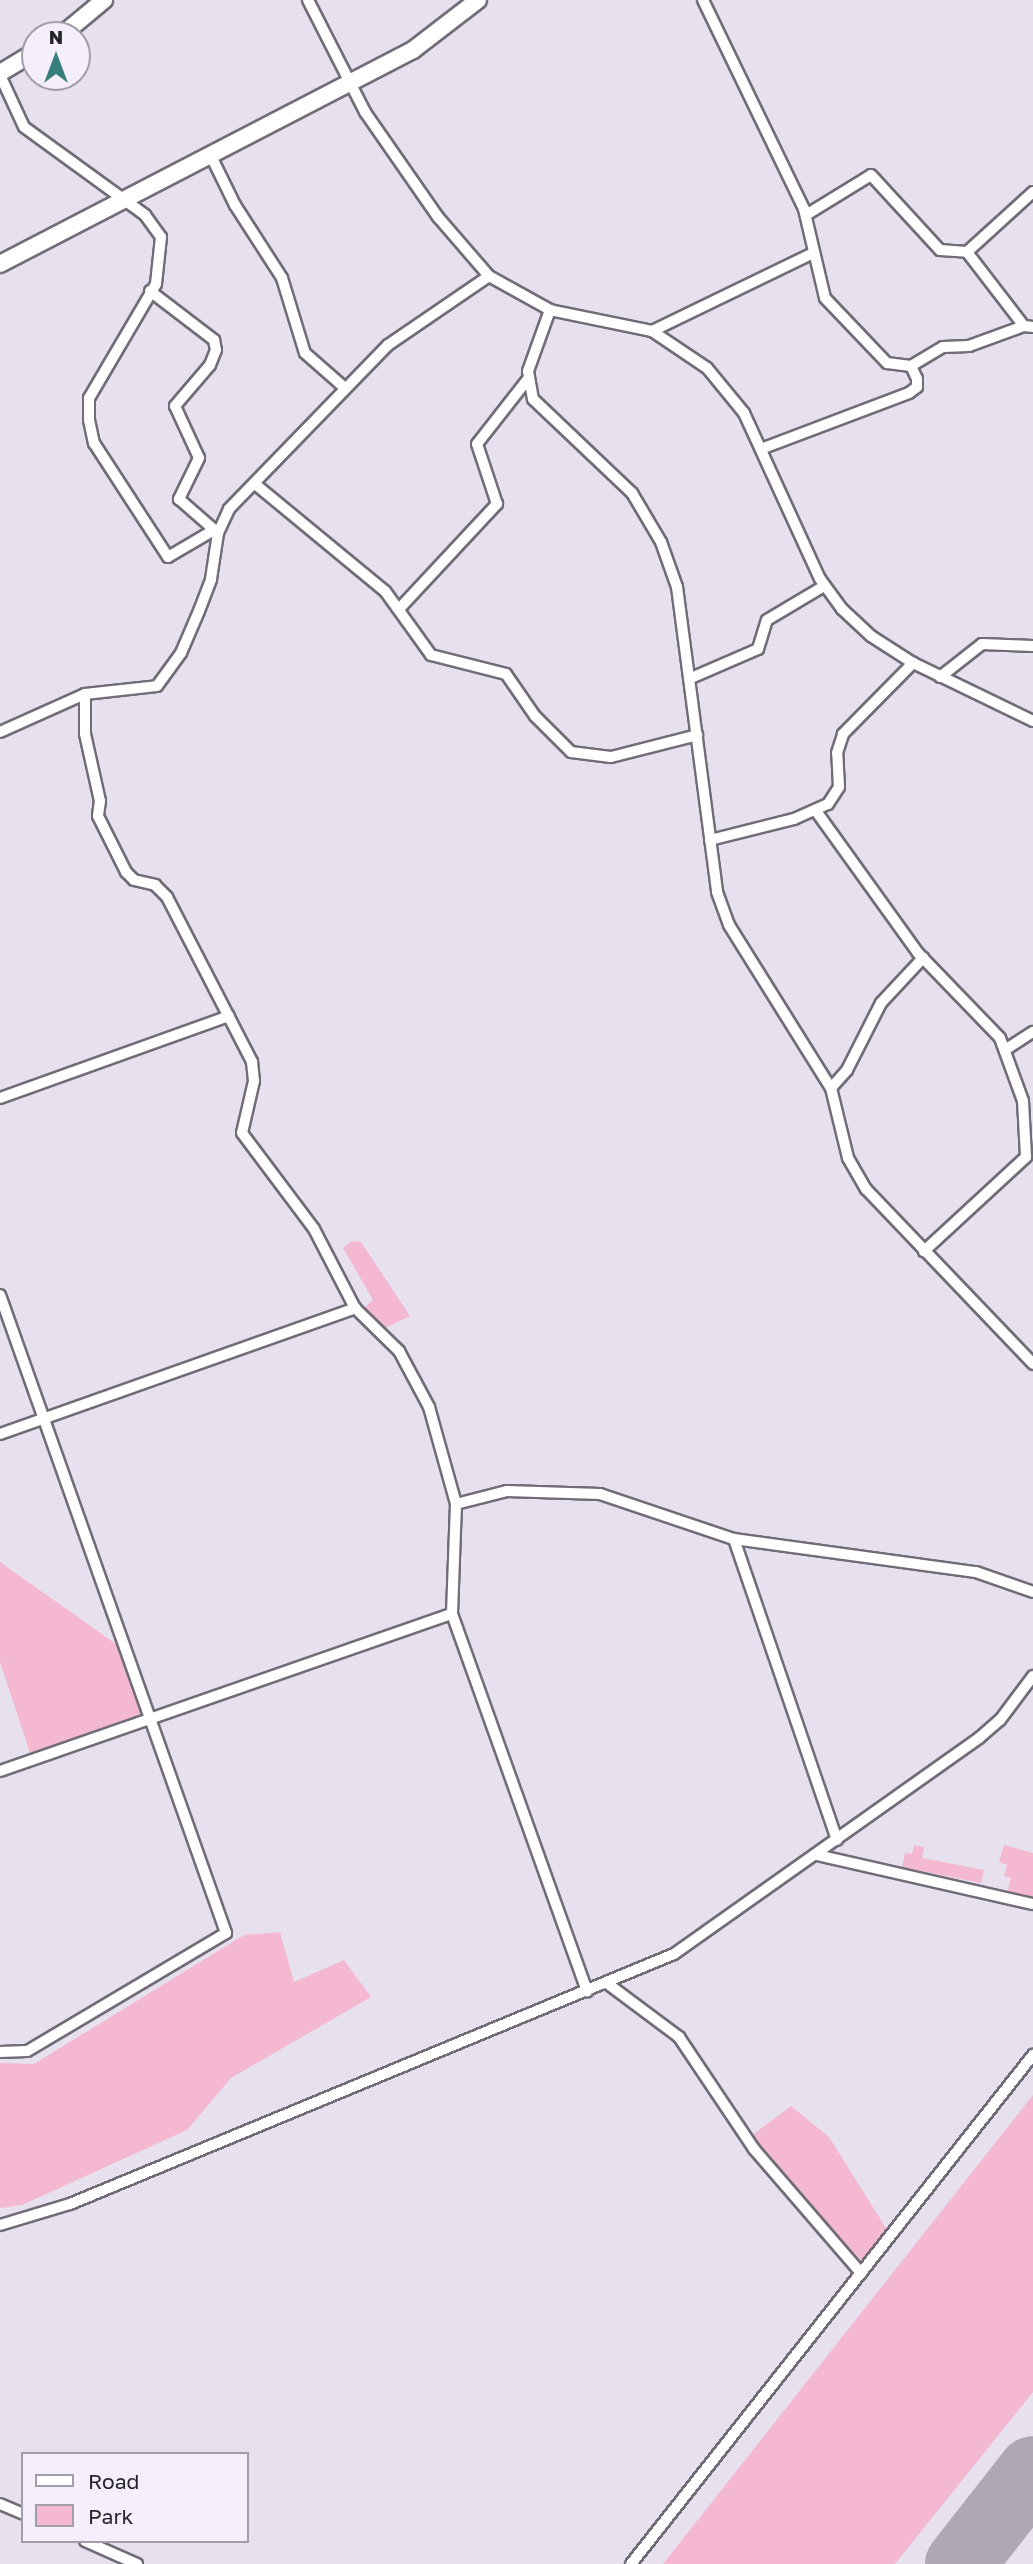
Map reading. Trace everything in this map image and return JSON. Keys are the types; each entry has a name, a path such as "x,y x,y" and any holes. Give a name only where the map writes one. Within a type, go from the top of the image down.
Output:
{"street":[{"path":"79,21 104,0"},
{"path":"308,0 348,82 398,164 489,276 550,310 652,331 680,346 721,382 744,413 824,586 863,629 913,663 1033,721"},
{"path":"0,264 431,39 478,0"},
{"path":"704,0 806,215 811,254 825,298 887,363 911,366 943,347 969,346 1029,326 967,252 940,250 872,175 818,204 806,215"},
{"path":"21,61 0,74 24,127 145,215 161,237 158,272 150,291 89,398 94,443 168,557 216,532"},
{"path":"210,154 235,205 282,278 305,353 345,388"},
{"path":"967,252 1033,192"},
{"path":"652,331 811,254"},
{"path":"0,732 85,694 146,690 167,675 181,653 211,579 216,532 229,509 388,345 489,276"},
{"path":"150,291 214,340 216,350 210,365 175,406 199,458 179,499 216,532"},
{"path":"399,609 497,504 477,444 528,379 550,310"},
{"path":"761,449 909,393 917,387 911,366"},
{"path":"528,379 540,408 632,493 649,519 677,587 717,892 730,925 831,1088 848,1158 866,1189 1033,1364"},
{"path":"255,485 359,568 399,609 431,655 506,674 535,716 571,752 611,757 697,735"},
{"path":"691,678 758,649 767,620 824,586"},
{"path":"940,677 982,644 1033,646"},
{"path":"710,840 816,811 836,796 839,788 836,753 843,734 913,663"},
{"path":"85,694 85,734 100,801 98,816 126,872 134,880 155,885 167,897 252,1062 254,1081 242,1133 314,1229 355,1308 399,1351 429,1407 456,1504 452,1614 587,1992"},
{"path":"816,811 923,958 1007,1048 1023,1101 1026,1157 924,1251"},
{"path":"831,1088 847,1070 881,1003 923,958"},
{"path":"0,1098 229,1016"},
{"path":"1007,1048 1033,1032"},
{"path":"0,1295 226,1933 27,2051 0,2052"},
{"path":"0,1434 355,1308"},
{"path":"456,1504 507,1491 600,1494 734,1539 976,1572 1033,1592"},
{"path":"734,1539 837,1840"},
{"path":"0,1771 452,1614"},
{"path":"0,2225 70,2204 608,1984 683,1948 979,1738 1033,1676"},
{"path":"817,1854 1033,1904"},
{"path":"608,1984 679,2037 754,2150 861,2273"},
{"path":"631,2564 1033,2055"},
{"path":"0,2504 21,2513"},
{"path":"90,2543 137,2564"}],"green space":[{"path":"351,1241 361,1242 410,1316 383,1329 364,1308 373,1300 343,1248"},
{"path":"0,1562 123,1649 147,1717 31,1756 0,1662"},
{"path":"914,1845 924,1847 922,1858 984,1870 981,1883 902,1867 905,1853 912,1854"},
{"path":"1004,1845 1033,1853 1033,1899 1007,1892 1011,1878 1004,1876 1007,1865 999,1862"},
{"path":"280,1932 294,1982 344,1960 371,1997 231,2078 187,2130 22,2205 0,2208 0,2063 34,2064 244,1935"},
{"path":"1033,2095 1033,2392 895,2564 663,2564"},
{"path":"791,2106 829,2137 886,2228 862,2261 799,2196 751,2136"}],"runway":[{"path":"960,2564 1033,2471"}]}
